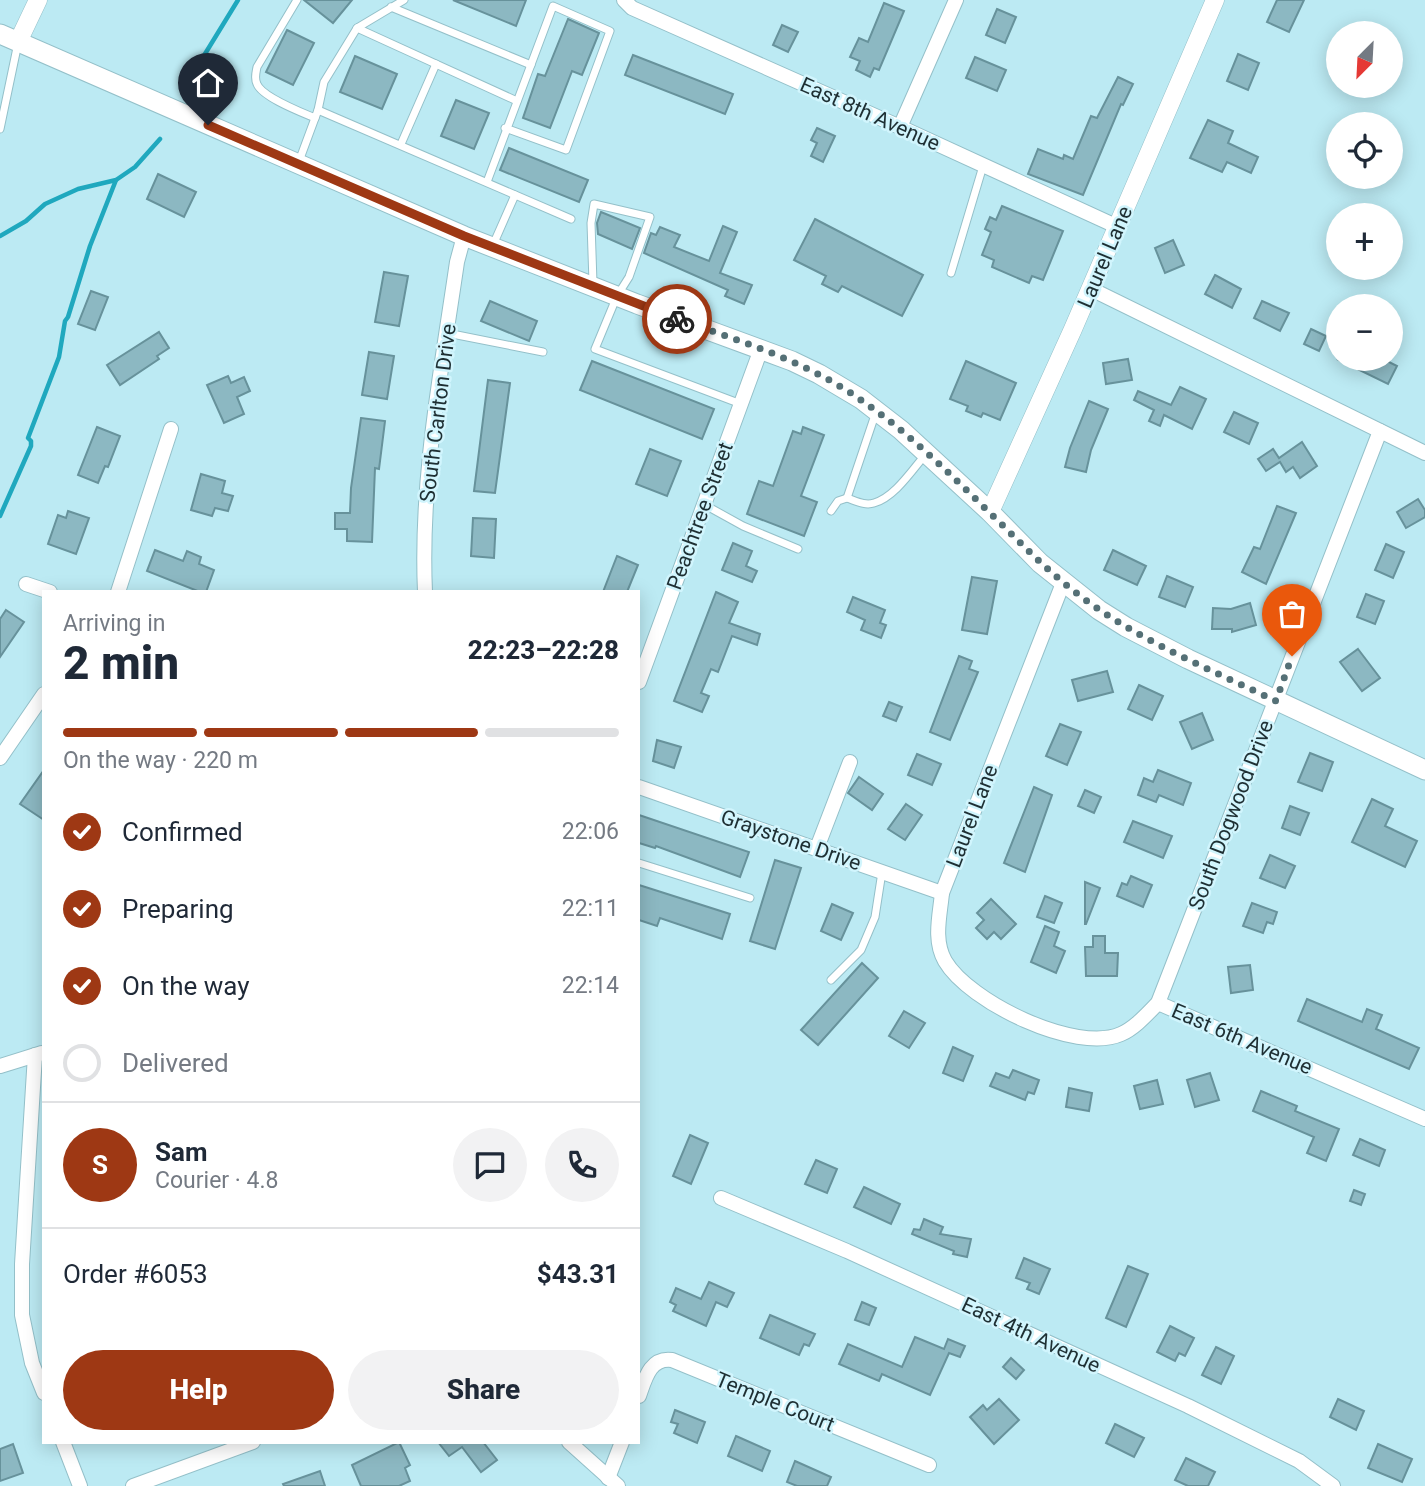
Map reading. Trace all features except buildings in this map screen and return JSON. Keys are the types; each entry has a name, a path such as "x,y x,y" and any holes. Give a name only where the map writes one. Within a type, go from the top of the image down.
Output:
{"main road":[{"path":"9,38 464,236 761,349 819,374 876,411 927,454 1063,583 1126,627 1425,770"}],"street":[{"path":"9,38 38,0"},
{"name":"East 8th Avenue","path":"624,0 632,8 1118,227"},
{"path":"900,127 956,0"},
{"name":"Laurel Lane","path":"990,512 1091,289 1215,0"},
{"name":"South Carlton Drive","path":"425,590 424,532 430,442 457,262 464,236"},
{"path":"1091,289 1425,453"},
{"name":"Peachtree Street","path":"640,679 761,349"},
{"path":"119,590 171,429"},
{"name":"South Dogwood Drive","path":"1158,1003 1380,431"},
{"name":"Laurel Lane","path":"942,893 1063,583"},
{"path":"26,584 44,590"},
{"path":"0,758 42,697"},
{"path":"817,848 850,762"},
{"name":"Graystone Drive","path":"640,787 942,893"},
{"name":"East 6th Avenue","path":"942,893 937,937 945,961 961,980 1001,1009 1046,1028 1096,1037 1120,1034 1140,1021 1158,1003 1425,1119"},
{"path":"0,1066 39,1054 22,1264 22,1315 32,1363 42,1388"},
{"name":"East 4th Avenue","path":"721,1198 848,1251 1188,1406 1299,1461 1333,1486"},
{"name":"Temple Court","path":"640,1393 653,1365 659,1360 672,1360 929,1465"},
{"path":"64,1444 80,1486"},
{"path":"133,1486 248,1444"},
{"path":"571,1444 613,1482 622,1444"}],"lane":[{"path":"297,0 257,67 255,76 257,86 264,93 315,118"},
{"path":"298,164 318,110 324,82 357,28 404,0"},
{"path":"486,182 505,128 531,65 551,3 610,31 566,150 505,128"},
{"path":"391,7 531,65"},
{"path":"357,28 517,101"},
{"path":"0,129 9,38"},
{"path":"401,144 436,64"},
{"path":"318,110 571,219"},
{"path":"951,273 984,165"},
{"path":"492,247 515,195"},
{"path":"593,287 591,223 594,204 650,217 629,277 617,296 595,349 741,404"},
{"path":"447,333 543,352"},
{"path":"847,498 876,411"},
{"path":"831,510 838,501 847,498 872,504 883,499 927,454"},
{"path":"704,505 743,526 798,549"},
{"path":"640,863 750,898"},
{"path":"831,980 861,950 875,917 882,871"}],"waterway":[{"path":"189,80 238,0"},
{"path":"0,236 26,221 45,204 78,189 116,180 135,167 160,139"},
{"path":"0,516 31,446 28,438 59,357 65,321 116,180"}],"way so far":[{"path":"677,319 792,361 861,399 932,458 1052,573 1099,610 1126,627 1276,701 1292,656"}],"route":[{"path":"208,125 464,236 677,319"}]}
